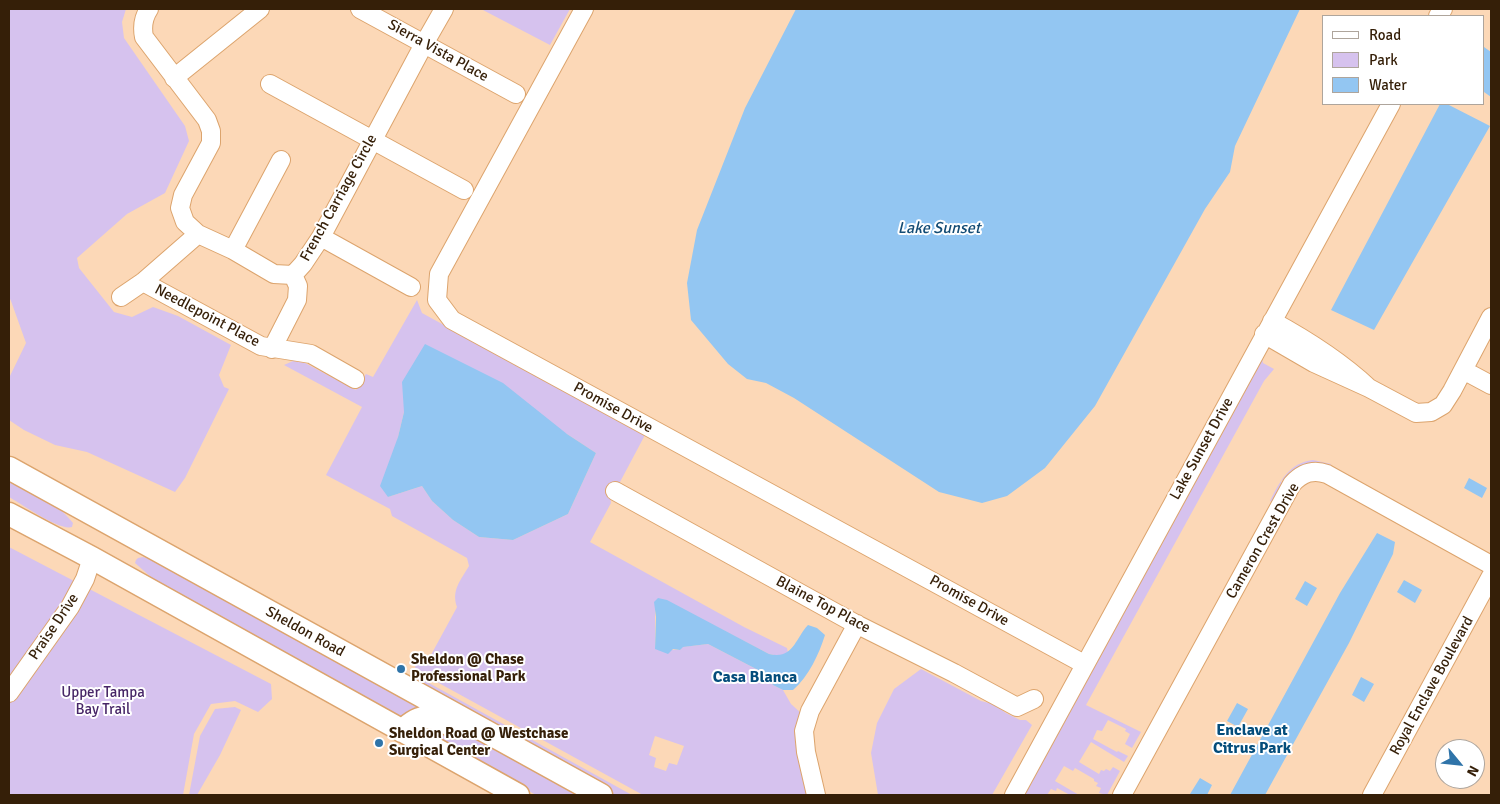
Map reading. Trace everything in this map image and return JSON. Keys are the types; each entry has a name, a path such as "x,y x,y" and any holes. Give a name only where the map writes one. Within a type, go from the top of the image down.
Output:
{"main road":[{"name":"Sheldon Road","path":"9,468 597,793"},
{"path":"9,514 92,558 518,795"},
{"path":"92,558 111,525"},
{"path":"402,731 411,721 420,717 439,718 556,783 597,793"}],"street":[{"name":"French Carriage Circle","path":"148,9 144,16 142,29 144,37 207,120 211,131 211,143 184,195 180,208 185,222 198,234 233,250 274,274 293,275 303,264 321,236 444,9"},
{"path":"174,78 260,9"},
{"name":"Sierra Vista Place","path":"360,9 516,94"},
{"name":"Promise Drive","path":"584,9 439,274 437,300 452,320 1084,664"},
{"path":"270,84 464,190"},
{"name":"Lake Sunset Drive","path":"1014,795 1390,105"},
{"path":"233,250 281,160"},
{"path":"121,297 143,282 198,234"},
{"path":"321,236 411,287"},
{"path":"272,349 297,300 298,286 293,275"},
{"name":"Needlepoint Place","path":"143,282 261,346 311,354 355,379"},
{"path":"1268,328 1314,363 1369,388 1416,413 1431,412 1443,405 1452,392 1491,318"},
{"path":"1463,370 1491,385"},
{"name":"Cameron Crest Drive","path":"1122,795 1292,484 1303,475 1315,472 1327,474 1491,565"},
{"name":"Blaine Top Place","path":"614,491 857,624 1017,707 1034,699"},
{"name":"Praise Drive","path":"9,693 70,607 85,579 92,558"},
{"name":"Royal Enclave Boulevard","path":"1372,795 1491,576"},
{"path":"816,795 806,752 804,731 810,711 857,624"}],"green space":[{"path":"9,9 126,9 122,22 124,38 185,126 189,141 165,193 127,214 77,258 79,268 114,312 132,317 153,307 178,316 231,345 219,375 224,387 229,389 185,478 175,492 87,452 55,445 24,430 9,420 9,378 26,343 9,297"},
{"path":"481,9 570,9 550,45"},
{"path":"417,300 422,313 645,435 620,482 612,483 609,489 611,503 590,542 744,627 787,648 788,653 779,656 769,654 711,624 655,606 655,649 680,650 682,647 708,644 760,671 773,685 783,690 791,704 801,713 795,741 807,795 643,795 415,670 416,659 426,664 457,607 455,601 456,590 469,566 467,558 392,516 390,509 326,475 362,407 284,365 293,361 305,363 356,390 366,374 373,377","holes":["404,412 567,434 596,453 568,514 513,540 479,537 453,520 432,501 422,486 388,497","655,736 684,746 677,765 669,763 666,771 654,767 656,758 649,755"]},
{"path":"1262,358 1263,363 1274,369 1264,381 1086,705 1141,732 1132,748 1125,744 1130,734 1125,731 1126,729 1108,720 1102,731 1097,730 1093,739 1128,756 1124,762 1091,742 1079,762 1099,774 1101,770 1104,771 1106,769 1110,771 1113,767 1120,771 1107,795 1099,793 1101,788 1096,786 1098,783 1094,779 1075,768 1073,771 1064,766 1055,781 1079,795 1070,795 1057,788 1056,791 1051,789 1047,795 1022,795"},
{"path":"1313,460 1331,464 1329,467 1285,481 1282,480 1291,469"},
{"path":"9,476 43,496 67,515 73,523 72,527 66,527 50,521 9,497"},
{"path":"1282,480 1281,482 1284,483 1273,503 1270,501"},
{"name":"Upper Tampa Bay Trail","path":"9,547 271,684 272,699 258,712 235,701 211,704 194,734 183,795 9,795"},
{"path":"143,557 161,562 585,795 536,795 160,585 135,563 138,558"},
{"path":"921,669 981,701 993,704 1020,720 1026,720 1032,725 992,795 878,795 871,753 877,723 894,689"},
{"path":"418,677 632,795 615,795 417,684"},
{"path":"235,707 241,710 220,755 197,795 189,795 200,736 215,709"}],"water":[{"name":"Lake Sunset","path":"796,9 1300,9 1235,146 1230,172 1205,209 1095,406 1045,468 1007,496 982,503 939,492 794,398 766,383 747,379 728,364 691,320 687,283 697,230 745,108"},
{"path":"1485,48 1491,52 1491,97 1485,93"},
{"path":"1439,105 1449,105 1490,126 1374,330 1331,310"},
{"path":"425,344 503,383 567,434 596,453 568,514 513,540 479,537 453,520 432,501 422,486 388,497 380,486 398,437 404,412 402,382"},
{"path":"1469,478 1487,488 1482,498 1464,488"},
{"path":"1377,533 1395,542 1393,554 1349,643 1265,795 1230,795 1340,593"},
{"path":"1404,580 1422,590 1415,603 1397,592"},
{"path":"1305,581 1317,588 1307,606 1295,599"},
{"path":"658,598 667,600 769,654 777,655 788,651 793,647 808,625 817,628 825,635 816,657 804,678 793,690 783,690 773,685 760,671 708,644 683,647 680,650 673,649 668,654 655,649 656,617 654,602"},
{"path":"1361,677 1374,684 1364,702 1352,695"},
{"path":"1237,703 1248,709 1238,727 1227,721"},
{"path":"1200,778 1212,785 1207,795 1190,794"}],"place":[{"name":"Sheldon @ Chase Professional Park","path":"401,669"},
{"name":"Sheldon Road @ Westchase Surgical Center","path":"379,743"}],"district":[{"name":"Casa Blanca","path":"755,678"},
{"name":"Enclave at Citrus Park","path":"1252,740"}]}
